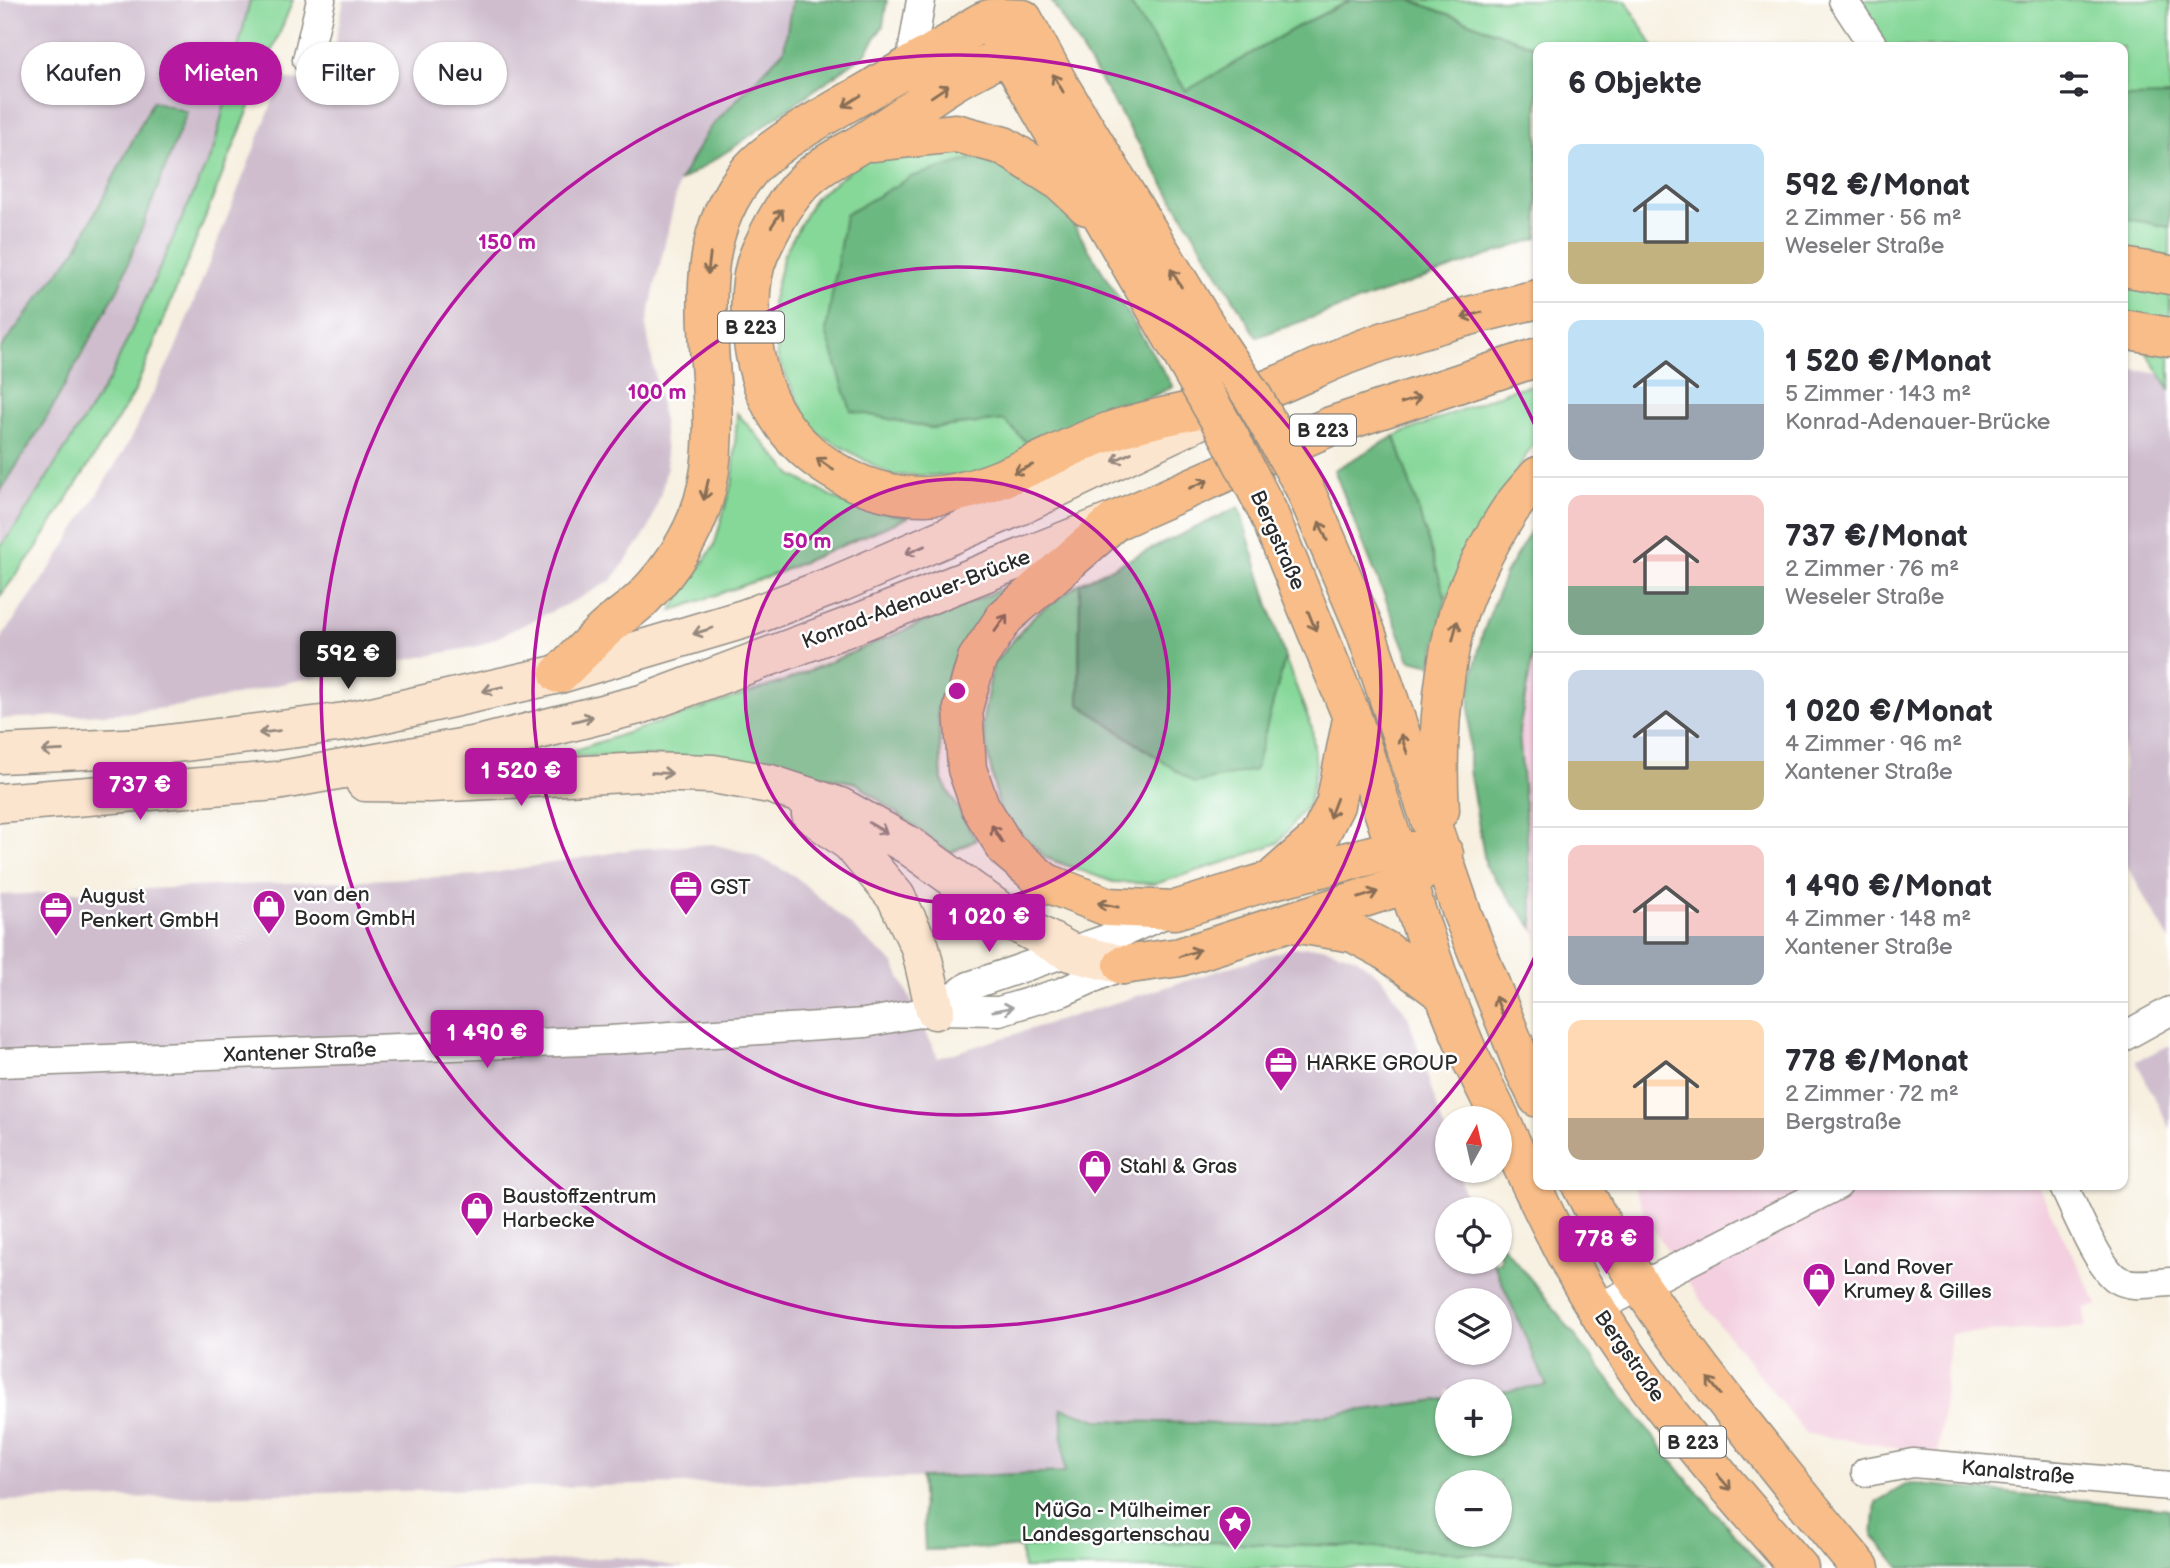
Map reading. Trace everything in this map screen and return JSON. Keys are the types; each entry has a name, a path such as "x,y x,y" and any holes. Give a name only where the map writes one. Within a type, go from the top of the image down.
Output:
{"main road":[{"path":"559,674 604,630 644,598 668,570 702,504 711,468 714,429 706,296 708,268 712,242 732,194 751,169 774,149 910,65 1001,18"},
{"path":"863,143 955,81 1001,18"},
{"name":"Bergstraße","path":"1001,18 1109,226 1195,342 1253,397 1304,487 1366,632 1466,923 1533,1088"},
{"name":"Bergstraße","path":"1001,18 1062,90 1195,342 1230,438 1268,512 1352,717 1444,995 1494,1106"},
{"name":"B 223","path":"1109,226 1061,182 1004,146 956,133 863,143 828,161 798,187 770,229 757,257 750,319 753,351 760,381 775,413 821,463 848,479 886,493 927,496 978,488 1115,429 1250,396"},
{"path":"2128,268 2170,275"},
{"name":"Konrad-Adenauer-Brücke","path":"0,754 144,747 345,722 559,674 744,619 835,584 1021,505 1250,396 1352,353 1472,314 1533,300"},
{"path":"2128,330 2170,337"},
{"name":"Konrad-Adenauer-Brücke","path":"276,781 483,744 642,704 848,627 1115,521 1331,426 1533,359"},
{"path":"1115,521 1005,617 977,659 963,708 967,769 980,806 1007,850 1045,882 1108,907 1175,910 1269,881 1401,866 1444,854 1438,776 1444,698 1454,628 1480,561 1509,512 1533,482"},
{"path":"1269,881 1318,839 1335,805 1352,717"},
{"path":"0,803 276,781 430,783 644,772 713,774 770,785 840,807 908,845 1018,924 1070,952 1123,965 1180,957 1283,922 1401,866"},
{"path":"770,785 851,843 896,897 920,947 935,1010"},
{"path":"1283,922 1353,933 1385,950 1444,995"},
{"name":"Bergstraße","path":"1512,1143 1533,1187"},
{"name":"Bergstraße","path":"1534,1190 1596,1309 1634,1366 1716,1473 1799,1568"},
{"name":"B 223","path":"1584,1190 1639,1286 1762,1448 1860,1568"}],"street":[{"path":"311,42 321,0"},
{"path":"910,65 921,0"},
{"path":"1843,0 1871,42"},
{"name":"Xantener Straße","path":"935,1010 969,986 1115,936 1175,910"},
{"name":"Xantener Straße","path":"0,1063 465,1046 717,1034 865,1023 935,1010 999,1011 1062,992 1123,965"},
{"path":"2128,1034 2170,1011"},
{"path":"1596,1309 1828,1190"},
{"path":"2066,1190 2104,1267 2118,1280 2137,1284 2170,1282"},
{"name":"Kanalstraße","path":"1866,1472 1913,1463 2170,1486"}],"shaded area":[{"path":"0,0 250,0 240,42 159,42 159,105 224,105 214,148 110,378 17,525 0,547"},
{"path":"344,0 830,0 843,17 709,129 679,182 646,326 663,421 667,466 661,494 648,530 612,580 479,646 290,682 202,703 124,713 0,719 0,640 58,557 125,449 174,352 271,105 282,105 282,78 296,81 296,105 399,105 399,42 335,42"},
{"path":"2128,369 2161,374 2170,389 2170,941 2128,868"},
{"path":"1533,655 1533,916 1519,731"},
{"path":"712,844 755,855 796,877 894,964 938,1058 1291,948 1322,947 1355,957 1381,977 1408,1016 1437,1106 1435,1183 1462,1183 1466,1197 1435,1197 1435,1274 1498,1274 1504,1288 1435,1288 1435,1365 1512,1365 1512,1306 1547,1386 1512,1390 1512,1379 1435,1379 1435,1401 1250,1425 1098,1420 1062,1408 1065,1472 0,1501 0,895 482,875 634,849"},
{"path":"2170,1045 2170,1129 2136,1061"},
{"path":"1634,1190 2040,1190 2098,1305 2084,1309 2086,1327 1951,1334 1938,1454 1806,1434 1703,1304 1650,1224"},
{"path":"617,1557 684,1568 429,1568"}],"green space":[{"path":"250,0 293,0 276,42 240,42"},
{"path":"792,0 887,0 883,26 865,54 737,145 679,182 709,129 784,50"},
{"path":"1051,0 1128,0 1186,91 1297,27 1351,0 1410,0 1533,46 1533,240 1257,337"},
{"path":"1128,0 1351,0 1297,27 1186,91"},
{"path":"1410,0 1626,0 1650,42 1533,42 1533,46"},
{"path":"1858,0 2170,0 2170,389 2128,324 2128,42 1884,42"},
{"path":"2170,96 2170,227 2128,219 2128,97"},
{"path":"153,101 187,112 119,287 46,419 0,492 0,349 77,248"},
{"path":"224,105 251,105 134,393 35,550 0,596 0,547 17,525 110,378 214,148"},
{"path":"919,149 985,155 931,428 1004,420 1033,449 975,476 891,475 812,430 778,359 772,303 784,254 815,198 862,161"},
{"path":"985,155 1053,191 1173,387 1033,449 1004,420 931,428 851,411 826,332 845,215 911,177"},
{"path":"1533,385 1533,445 1489,518 1446,599 1395,436 1514,389"},
{"path":"737,413 792,475 851,507 909,517 775,574 671,611 714,546 733,479"},
{"path":"1395,436 1446,599 1432,665 1410,660 1334,470"},
{"path":"1239,507 1285,658 1255,770 1194,783 1079,704 1080,583"},
{"path":"1533,527 1533,655 1519,731 1533,928 1486,867 1469,770 1470,690 1482,635 1505,574"},
{"path":"1080,583 1079,704 1254,770 1285,658 1312,728 1316,767 1309,803 1278,843 1155,884 1113,882 1046,858 1000,814 982,725 993,664 1034,616"},
{"path":"1011,585 953,662 938,708 942,780 976,840 950,853 856,783 726,757 557,756 785,681"},
{"path":"1512,1257 1683,1475 1764,1568 1668,1568 1643,1564 1374,1547 1215,1542 925,1550 921,1478 1065,1472 1061,1408 1098,1420 1250,1425 1435,1401 1435,1456 1512,1456 1512,1390 1547,1386 1512,1306 1512,1288 1504,1288 1498,1274 1512,1274"},
{"path":"1909,1483 2170,1509 2170,1568 1900,1568 1873,1535 1876,1502"},
{"name":"MüGa - Mülheimer Landesgartenschau","path":"1185,1541 1374,1547 1643,1564 1668,1568 1023,1568 1021,1546"}],"place":[{"name":"GST","path":"686,917"},
{"name":"van den Boom GmbH","path":"269,936"},
{"name":"August Penkert GmbH","path":"56,938"},
{"name":"HARKE GROUP","path":"1281,1093"},
{"name":"Stahl & Gras","path":"1095,1196"},
{"name":"Baustoffzentrum Harbecke","path":"477,1238"},
{"name":"Land Rover Krumey & Gilles","path":"1819,1309"},
{"name":"MüGa - Mülheimer Landesgartenschau","path":"1235,1552"}]}
